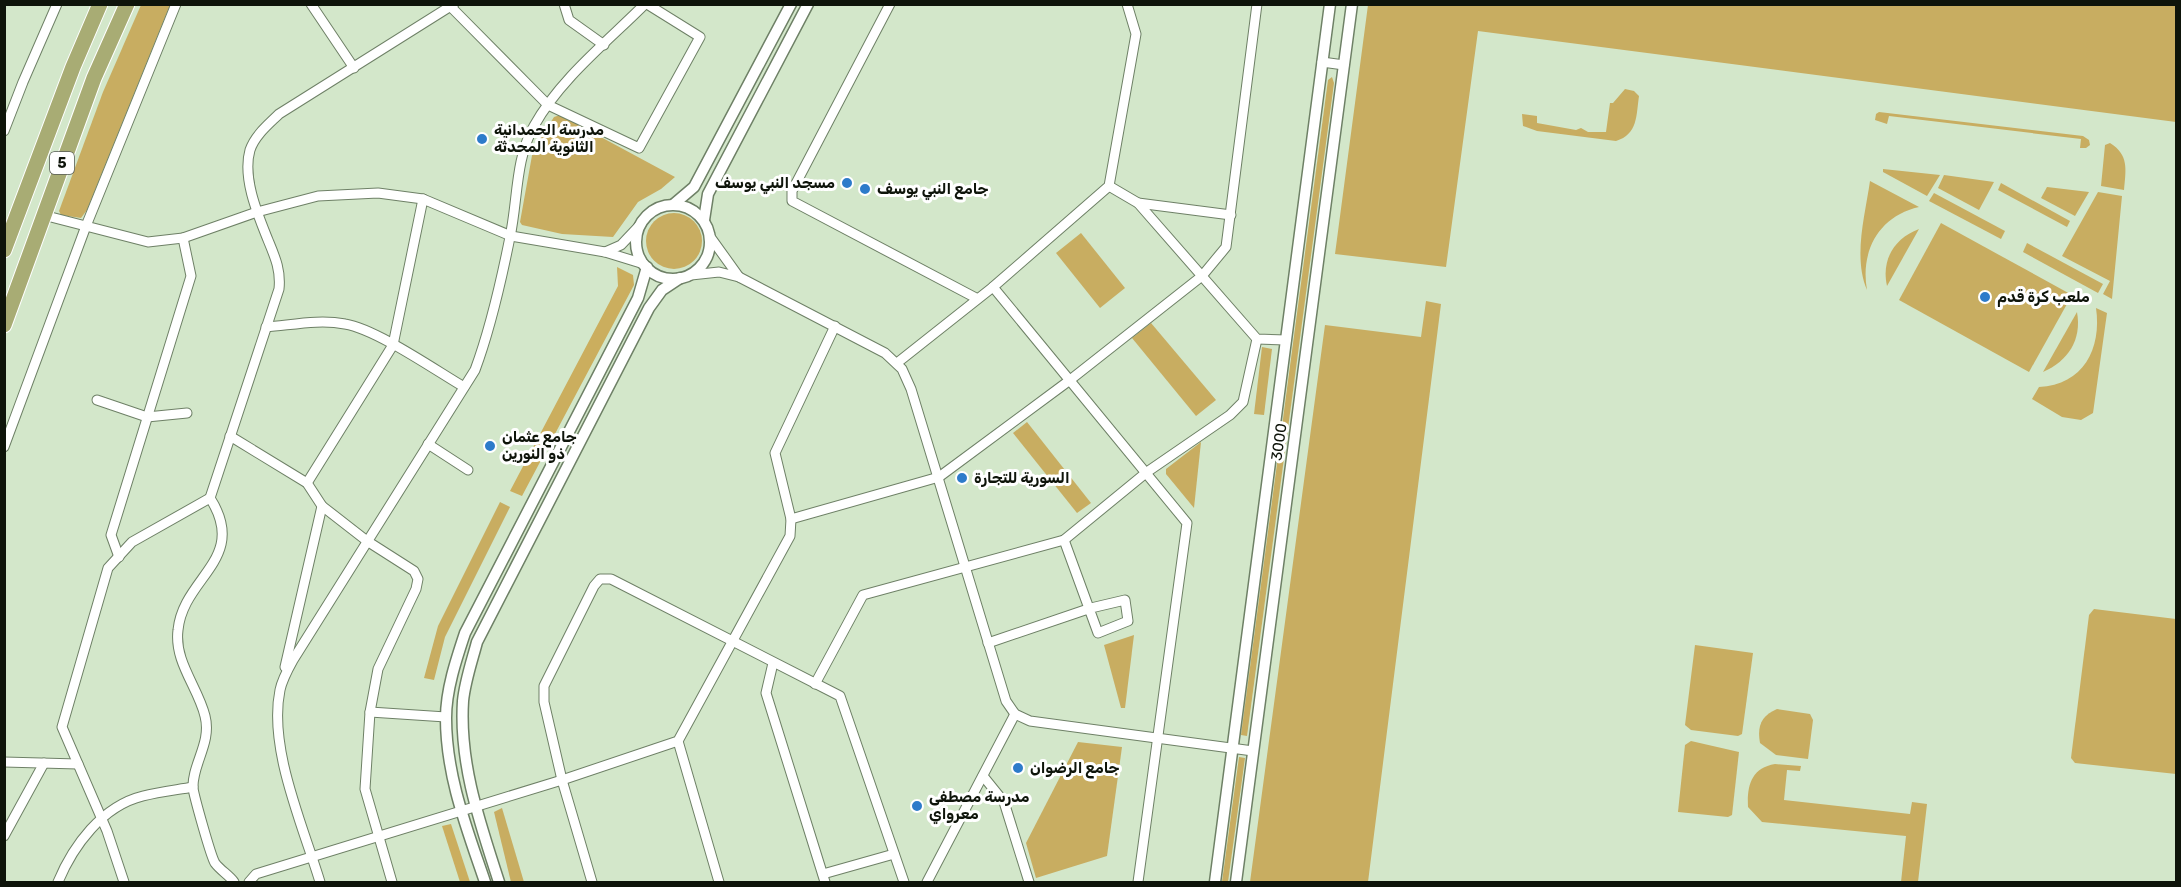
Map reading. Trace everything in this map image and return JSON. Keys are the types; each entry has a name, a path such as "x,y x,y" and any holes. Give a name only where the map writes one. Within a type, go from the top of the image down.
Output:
{"highway":[{"name":"5","path":"4,250 73,67 100,4"},
{"name":"5","path":"4,325 94,78 127,4"}],"street":[{"path":"4,131 22,82 57,4"},
{"path":"4,447 86,226 176,4"},
{"path":"311,4 354,68"},
{"path":"564,4 569,20 604,45"},
{"path":"124,882 101,819 62,727 108,568 132,542 210,498 266,327 280,276 257,212 250,150 260,133 279,114 452,5 548,105 639,148 700,37 646,4 548,105 533,126 523,152 511,236 487,339 475,370 293,660 280,687"},
{"path":"604,252 621,245 654,210 675,204 694,187 791,4"},
{"path":"704,220 708,194 808,4"},
{"path":"890,4 792,191 792,201 976,298"},
{"path":"897,363 976,298 993,287 1109,186 1136,34 1127,4"},
{"path":"790,519 939,477 1070,380 1202,276 1226,247 1257,4"},
{"name":"3000","path":"1215,882 1330,4"},
{"name":"3000","path":"1236,882 1352,4"},
{"path":"1322,62 1344,65"},
{"path":"1109,186 1138,202 1257,339 1286,340"},
{"path":"43,215 148,242 183,238 257,212 318,196 378,193 423,199 511,236 604,252 646,266 662,277 680,278 718,273 739,277 885,353 897,363 909,382 1006,701 1015,714 1025,720 1253,751"},
{"path":"307,483 393,345 423,199"},
{"path":"1138,202 1231,215"},
{"path":"675,204 696,212 704,220 711,238 739,277"},
{"path":"485,882 461,811 452,773 446,717 454,669 465,633 638,298 646,266 636,246 639,226"},
{"path":"119,557 111,535 191,276 183,238"},
{"path":"691,275 706,259 711,238"},
{"path":"499,882 475,807 467,768 463,700 477,642 649,308 662,290 680,278"},
{"path":"993,287 1187,523 1138,882"},
{"path":"266,327 328,322 348,324 393,345 464,387"},
{"path":"249,882 256,874 562,780 678,741 790,536 790,519 775,453 835,326"},
{"path":"815,684 863,595 1064,540 1147,472 1230,415 1243,402 1257,339"},
{"path":"97,400 147,417 188,413"},
{"path":"230,436 307,483 322,506 367,542 414,571 418,579 416,589 378,669 370,712 365,789 393,882"},
{"path":"428,444 468,470"},
{"path":"210,498 223,525 219,553 185,606 178,629 177,643 207,726 205,748 193,787 214,862 234,882"},
{"path":"320,882 279,749 276,717 280,687 322,506"},
{"path":"988,643 1091,608 1125,600 1128,621 1098,633 1091,608 1064,540"},
{"path":"503,561 516,568"},
{"path":"592,882 562,780 544,702 544,686 600,579 610,579 840,696 904,882"},
{"path":"773,663 766,693 824,878 894,854"},
{"path":"370,712 446,717"},
{"path":"927,882 1015,714"},
{"path":"678,741 719,882"},
{"path":"4,762 78,764"},
{"path":"4,836 44,763"},
{"path":"983,776 1004,802 1029,882"},
{"path":"58,882 70,856 101,819 115,808 141,796 193,787"}],"shaded area":[{"path":"141,5 170,5 87,210 81,218 61,215 59,211 103,92"},
{"path":"1368,5 2176,5 2176,122 1478,31 1446,267 1335,254"},
{"path":"1332,77 1334,83 1247,736 1241,735 1328,80"},
{"path":"1625,89 1634,91 1639,96 1635,123 1628,134 1616,141 1537,131 1523,126 1522,114 1537,116 1537,123 1576,130 1581,128 1588,132 1606,132 1610,103 1613,103"},
{"path":"1879,112 2083,136 2089,140 2090,145 2080,148 2081,139 1889,116 1887,124 1875,120"},
{"path":"560,115 675,177 661,189 638,202 613,237 562,234 522,225 520,222 533,150 554,117"},
{"path":"2110,143 2120,152 2125,163 2124,190 2101,186 2105,145"},
{"path":"1883,169 1940,175 1927,196 1883,172"},
{"path":"1944,175 1994,182 1979,210 1938,188"},
{"path":"1870,181 1919,207 1893,218 1875,237 1867,262 1867,290 1860,250"},
{"path":"2001,183 2070,221 2067,227 1998,190"},
{"path":"2047,187 2089,192 2075,216 2041,198"},
{"path":"2098,192 2122,196 2112,299 2103,294 2110,281 2062,256"},
{"path":"1934,193 2005,231 2001,239 1929,201"},
{"path":"674,213 685,215 694,221 700,230 702,241 700,252 694,261 685,267 674,269 663,267 654,261 648,252 646,241 648,230 654,221 663,215"},
{"name":"ملعب كرة قدم","path":"1941,223 2072,295 2029,372 1899,300"},
{"path":"1919,229 1887,286 1888,258 1903,238"},
{"path":"1081,233 1125,288 1100,308 1056,253"},
{"path":"2027,243 2103,284 2098,293 2023,252"},
{"path":"617,267 633,275 634,285 522,496 510,491 618,286"},
{"path":"1426,301 1441,304 1368,882 1250,882 1325,325 1421,337"},
{"path":"2096,308 2107,313 2093,413 2081,420 2062,417 2032,399 2039,387 2067,380 2086,362 2096,337"},
{"path":"2077,312 2077,332 2071,348 2060,362 2043,372"},
{"path":"1151,323 1216,400 1196,416 1132,338"},
{"path":"1262,347 1272,349 1264,415 1254,414"},
{"path":"1027,422 1091,503 1077,513 1013,433"},
{"path":"1201,442 1194,508 1166,474 1166,469"},
{"path":"500,502 510,507 445,637 434,680 424,678 438,626"},
{"path":"2094,609 2176,619 2176,774 2075,763 2071,758 2089,615"},
{"path":"1134,635 1125,708 1121,708 1104,645"},
{"path":"1695,645 1753,653 1742,734 1738,736 1691,730 1685,725"},
{"path":"1777,709 1810,714 1813,720 1808,759 1776,755 1760,743 1761,722"},
{"path":"1691,741 1739,752 1732,815 1728,817 1678,812 1685,745"},
{"path":"1078,742 1122,747 1107,856 1036,878 1026,843"},
{"path":"1239,757 1245,758 1228,882 1222,882"},
{"path":"1775,764 1801,766 1800,771 1787,770 1784,800 1910,814 1912,802 1927,804 1918,882 1901,882 1906,836 1762,822 1748,807 1748,792 1756,774 1761,769"},
{"path":"502,808 524,882 511,882 494,812"},
{"path":"451,824 470,882 460,882 442,826"}],"place":[{"name":"مدرسة الحمدانية الثانوية المحدثة","path":"482,139"},
{"name":"مسجد النبي يوسف","path":"847,183"},
{"name":"جامع النبي يوسف","path":"865,189"},
{"name":"ملعب كرة قدم","path":"1985,297"},
{"name":"جامع عثمان ذو النورين","path":"490,446"},
{"name":"السورية للتجارة","path":"962,478"},
{"name":"جامع الرضوان","path":"1018,768"},
{"name":"مدرسة مصطفى معرواي","path":"917,806"}]}
